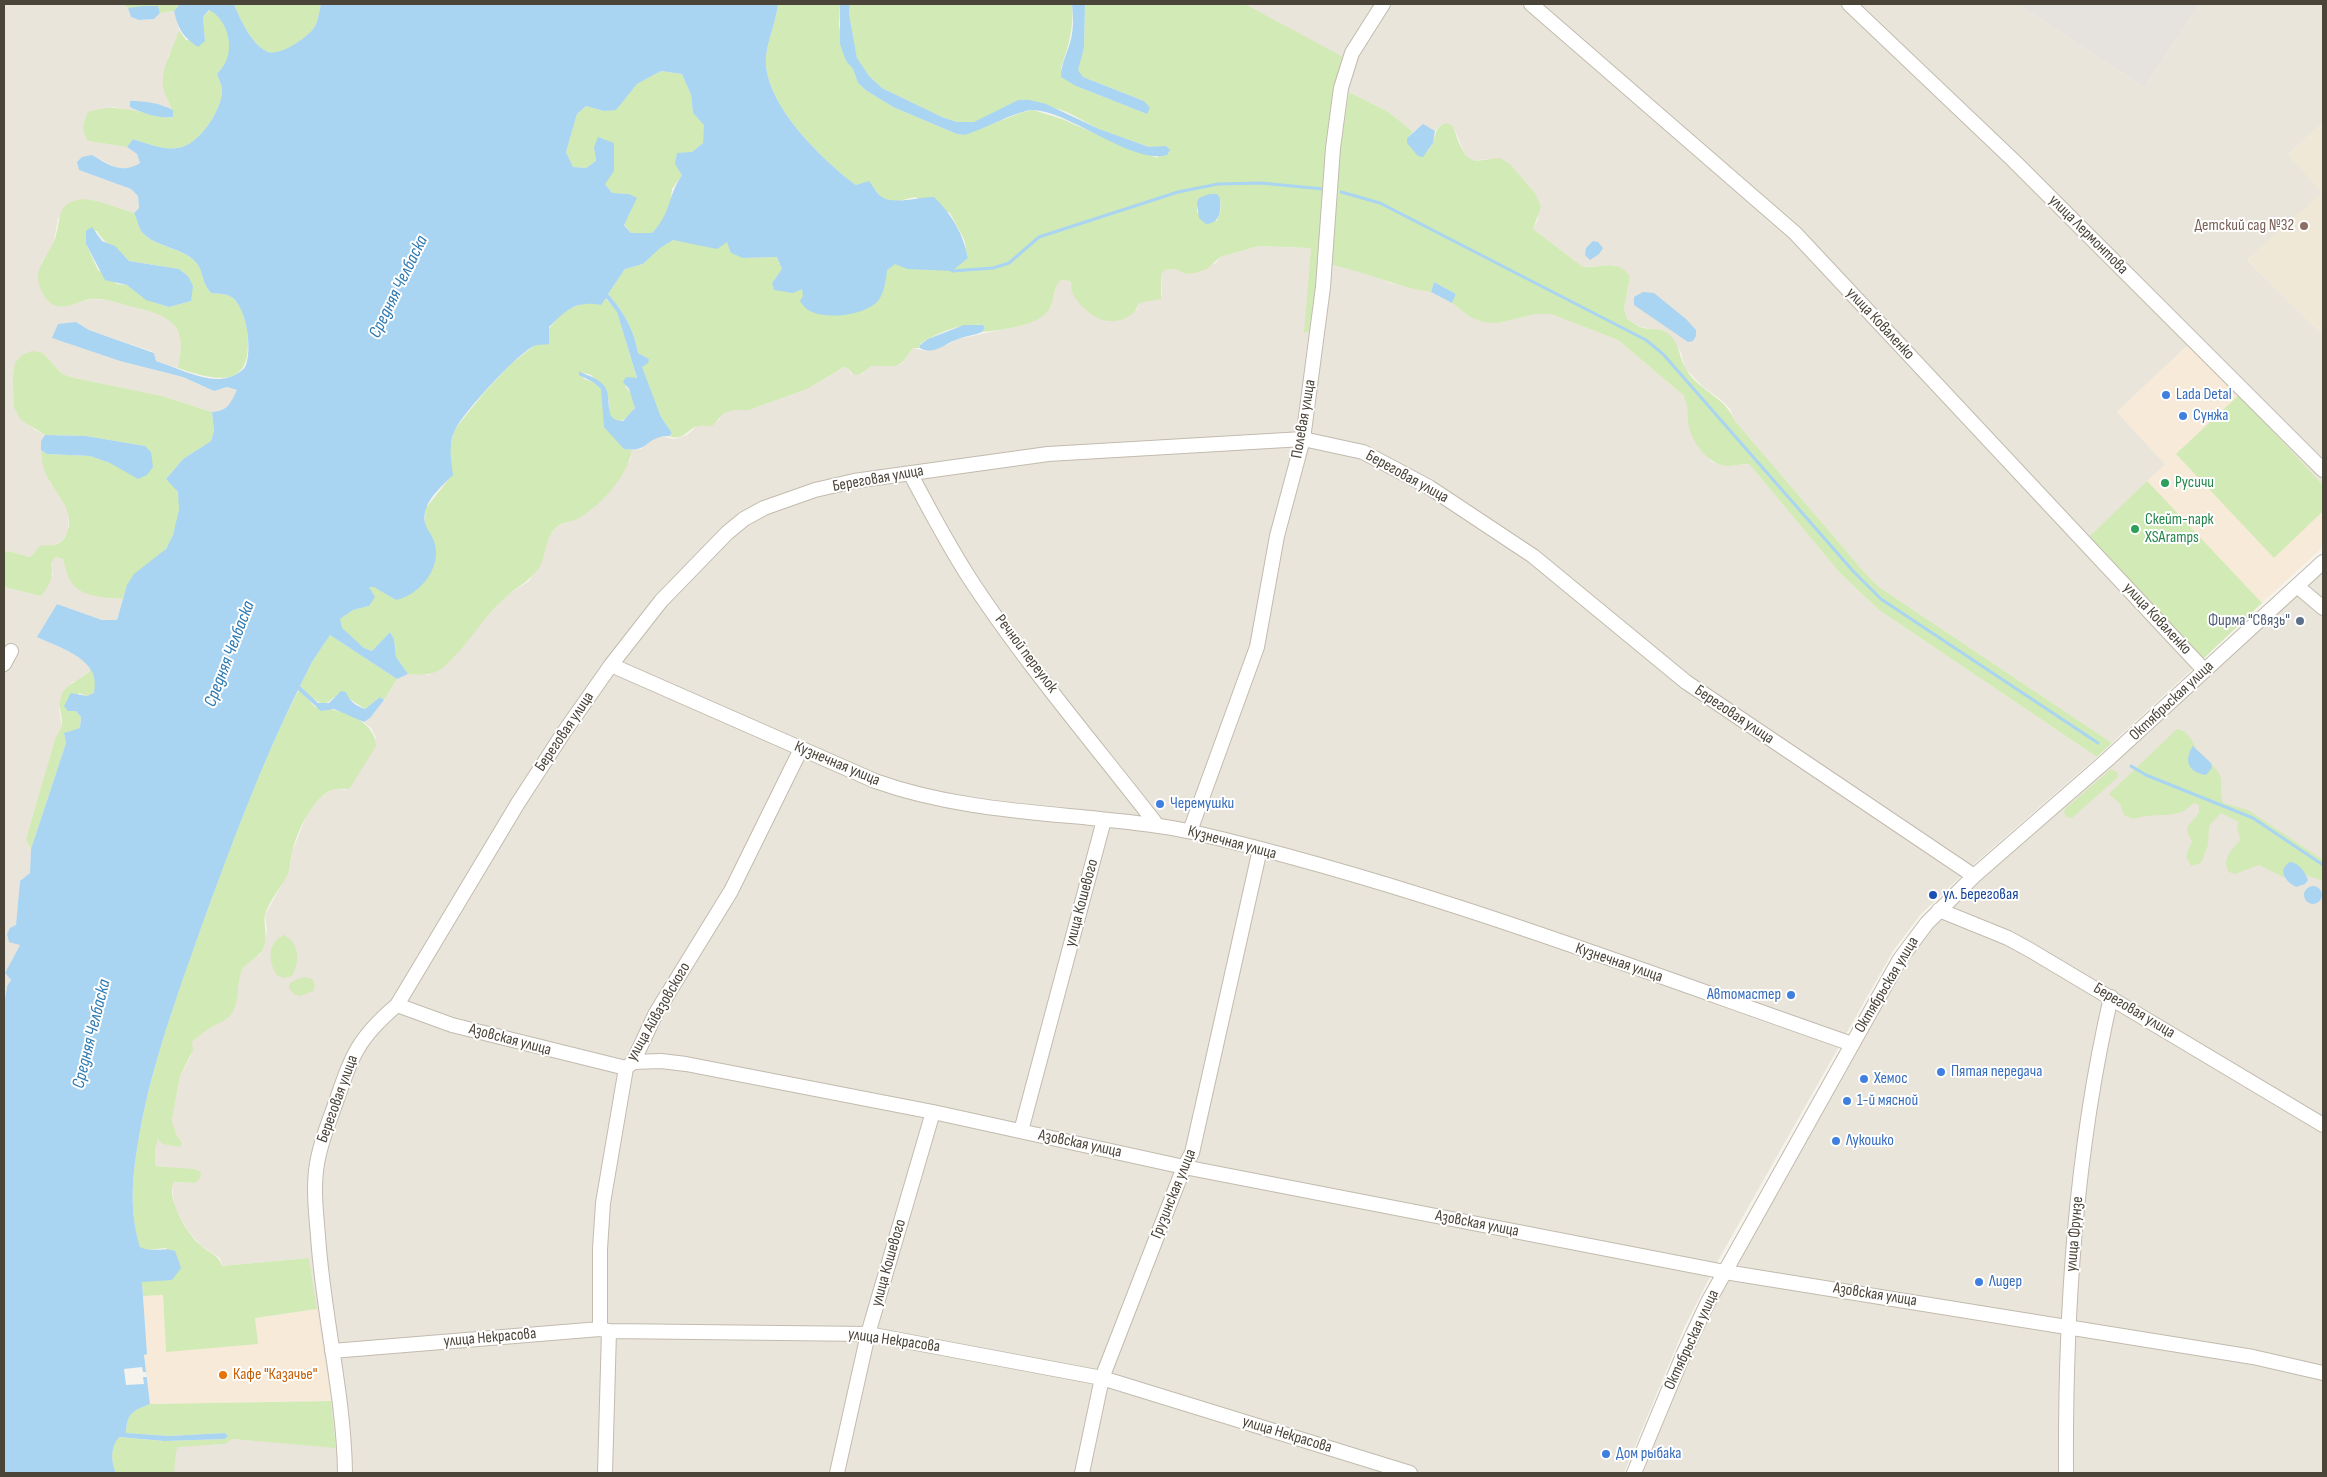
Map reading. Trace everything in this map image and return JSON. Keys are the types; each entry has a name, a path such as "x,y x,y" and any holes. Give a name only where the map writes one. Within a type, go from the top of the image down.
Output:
{"street":[{"name":"Полевая улица","path":"1190,831 1256,647 1277,536 1303,439 1324,287 1333,148 1341,88 1352,54 1383,4"},
{"name":"улица Коваленко","path":"1531,4 1795,233 2204,670"},
{"name":"улица Лермонтова","path":"1848,4 2014,160 2323,470"},
{"name":"Береговая улица","path":"346,1473 332,1351 320,1270 316,1204 317,1164 338,1094 354,1054 362,1038 373,1025 396,1005 518,804 611,665 661,601 694,565 744,519 793,496 854,482 1048,454 1303,439 1363,452 1429,487 1533,556 1686,682 1974,876"},
{"name":"Речной переулок","path":"910,473 939,528 972,581 1028,660 1157,825"},
{"name":"Октябрьская улица","path":"1634,1473 1684,1352 1725,1272 1800,1141 1852,1044 1915,937 1939,910 1974,876 2107,760 2323,562"},
{"path":"2297,586 2323,608"},
{"path":"4,664 11,651"},
{"name":"Кузнечная улица","path":"611,665 875,781 923,796 998,809 1157,825 1190,831 1260,849 1403,890 1852,1044"},
{"name":"улица Айвазовского","path":"605,1473 605,1330 601,1223 630,1065 656,1013 731,891 801,748"},
{"name":"улица Кошевого","path":"1021,1131 1104,820"},
{"name":"Грузинская улица","path":"1082,1473 1102,1378 1184,1167 1192,1153 1260,849"},
{"name":"Береговая улица","path":"1939,910 2008,938 2111,997 2323,1125"},
{"name":"улица Фрунзе","path":"2066,1473 2067,1326 2083,1154 2098,1053 2111,997"},
{"name":"Азовская улица","path":"396,1005 452,1025 630,1065 661,1062 686,1064 933,1112 1184,1167 1725,1272 2253,1357 2323,1373"},
{"name":"улица Кошевого","path":"837,1473 868,1334 933,1112"},
{"name":"улица Некрасова","path":"332,1351 605,1330 868,1334 1102,1378 1373,1468 1410,1473"}],"shaded area":[{"path":"4,4 123,4 128,8 131,17 139,20 154,19 160,13 174,11 179,30 175,44 168,56 164,89 173,110 164,106 131,101 130,107 137,111 112,107 88,141 127,147 137,154 140,163 133,168 119,169 92,155 79,170 131,189 138,196 139,208 134,213 101,202 58,218 53,246 41,263 66,306 92,299 108,300 160,314 171,320 181,337 181,355 178,368 156,361 154,352 89,330 76,322 53,338 120,361 183,377 214,391 227,387 237,390 229,407 221,412 212,412 162,396 62,374 43,353 15,395 14,407 35,430 45,435 41,441 41,450 50,483 61,496 69,512 68,531 62,541 52,546 41,545 30,557 8,551 4,553"},
{"path":"1245,4 2018,4 2144,87 2199,4 2323,4 2323,123 2288,154 2323,193 2247,260 2323,335 2323,485 2190,343 2117,412 2165,464 2201,661 2112,743 1879,587 1735,421 1730,409 1703,387 1685,368 1681,352 1665,331 1641,327 1627,319 1624,309 1630,277 1615,265 1583,267 1533,229 1538,219 1535,193 1511,165 1487,159 1475,161 1466,156 1453,126 1440,125 1435,131 1423,125 1413,132 1390,113 1349,92 1340,152 1332,265 1361,271 1390,283 1431,292 1452,303 1470,317 1498,323 1535,314 1551,314 1618,340 1683,395 1689,407 1688,422 1699,448 1712,462 1726,466 1749,464 1840,573 1879,610 2097,757 1973,865 1921,914 1893,951 1720,1257 1684,1328 1624,1473 174,1473 175,1451 178,1447 190,1445 218,1445 232,1439 336,1447 331,1401 309,1258 222,1266 220,1258 200,1245 190,1233 175,1209 172,1186 174,1182 195,1183 171,1167 155,1166 155,1150 158,1139 180,1146 182,1143 176,1134 172,1120 180,1076 191,1056 192,1042 207,1029 221,1022 237,1002 236,990 240,974 245,964 260,955 264,946 267,931 265,915 290,870 292,852 308,812 328,792 336,788 345,790 376,738 372,729 364,722 370,718 384,700 397,679 408,674 429,675 475,630 506,596 529,581 540,565 549,536 558,526 578,518 630,461 632,450 641,449 651,439 658,436 675,439 687,435 697,426 706,426 719,420 723,413 734,410 749,410 807,389 844,367 848,368 851,374 862,374 871,366 896,366 903,363 913,348 925,351 949,344 958,339 1024,325 1051,307 1057,283 1061,280 1070,281 1073,292 1137,310 1139,303 1162,295 1161,274 1165,270 1174,269 1186,274 1216,263 1220,257 1259,246 1310,248 1311,250 1337,74 1343,58"},
{"path":"2018,4 2199,4 2144,87"},
{"name":"Детский сад №32","path":"2323,123 2323,335 2247,260 2322,193 2288,154"},
{"path":"2190,343 2323,485 2323,547 2262,603 2147,481 2165,464 2117,412"},
{"path":"56,557 63,559 71,582 106,598 123,599 117,620 102,620 57,604 38,637 83,658 91,669 78,681 72,682 59,709 62,726 55,739 26,840 31,849 30,873 20,881 16,925 20,945 5,973 11,980 7,986 4,1006 4,587 41,596 53,574 51,563"},
{"path":"2323,571 2323,1473 1640,1473 1698,1338 1727,1280 1905,963 1924,935 1978,879 2113,764"},
{"path":"163,1295 166,1351 257,1344 255,1318 317,1309 331,1401 150,1404 144,1354 147,1353 143,1296"}],"green space":[{"path":"123,4 180,4 174,11 160,13 158,6 128,8"},
{"path":"234,4 321,4 315,27 309,33 291,47 271,53 261,47 251,37"},
{"path":"778,4 840,4 839,26 846,61 853,69 858,83 867,91 893,107 957,134 964,135 1023,112 1033,110 1062,119 1125,147 1158,158 1159,148 1149,147 1099,129 1067,112 1030,100 1018,100 975,122 957,122 942,117 882,88 869,76 857,59 849,14 850,4 1072,4 1070,36 1061,68 1076,86 1147,114 1144,101 1083,77 1077,70 1084,48 1085,4 1245,4 1343,57 1331,109 1320,248 1309,331 1304,332 1310,248 1259,246 1220,257 1207,269 1195,273 1186,274 1174,269 1165,270 1161,274 1161,299 1139,303 1130,316 1116,321 1108,321 1093,316 1074,297 1070,281 1061,280 1047,313 1021,326 982,332 985,328 983,325 966,325 950,329 920,344 920,348 913,348 903,362 896,366 871,366 856,375 844,367 807,389 749,410 734,410 724,413 712,426 695,427 680,437 669,436 672,433 661,417 641,366 649,359 638,353 628,322 608,294 625,269 643,264 660,247 673,240 717,248 727,241 743,258 777,257 782,269 772,283 803,288 803,296 885,285 886,270 895,263 920,269 952,270 968,258 964,239 950,213 915,197 894,202 881,197 869,182 856,185 827,161 797,128 774,92 767,74 766,56 768,43","holes":["1199,198 1220,198 1221,209 1217,221 1197,212"]},
{"path":"210,10 225,25 230,47 227,61 217,74 222,88 220,101 213,118 201,134 186,146 178,148 155,146 133,139 127,147 88,141 84,133 84,123 88,112 95,110 124,109 163,117 173,117 172,109 163,87 166,64 179,30 186,40 205,41 203,17"},
{"path":"661,71 682,74 691,95 693,113 705,125 703,143 692,152 682,175 672,189 670,207 662,222 652,233 631,233 624,224 631,211 629,194 612,193 605,184 594,147 596,161 586,168 573,167 566,152 577,114 586,106 604,111 616,109 637,84"},
{"path":"1349,92 1390,113 1413,132 1407,138 1423,156 1431,146 1438,128 1447,123 1453,126 1466,156 1475,161 1500,158 1511,165 1535,193 1541,207 1533,229 1583,267 1610,265 1625,271 1630,277 1624,309 1627,319 1640,327 1657,329 1671,336 1683,364 1691,376 1724,405 1735,421 1879,587 2112,743 2097,757 1879,610 1840,573 1749,464 1726,466 1719,464 1712,461 1700,450 1689,428 1687,406 1683,395 1618,340 1551,314 1535,314 1498,323 1483,322 1470,317 1452,303 1456,294 1434,282 1431,292 1418,290 1332,265 1340,152"},
{"path":"85,199 101,202 134,213 141,231 147,237 185,254 198,265 206,286 211,293 228,295 236,301 243,313 247,330 248,349 245,363 240,371 231,376 221,378 208,377 178,368 181,341 178,331 173,324 155,313 101,299 91,299 64,306 54,305 49,302 40,287 39,271 54,241 62,210 65,206","holes":["87,231 97,231 104,240 129,261 179,269 188,276 191,301 169,307 158,304 127,285 117,284 98,270 86,244"]},
{"path":"605,298 617,311 637,379 625,386 632,395 635,404 630,414 625,419 619,421 613,419 609,412 609,400 595,379 591,375 580,371 584,379 593,382 601,389 604,406 624,449 632,450 625,470 619,480 605,497 588,512 553,530 542,563 535,573 496,606 458,652 441,669 429,674 408,674 396,657 394,639 390,632 372,651 364,648 341,628 340,619 353,610 369,606 369,587 374,586 396,600 434,542 424,526 426,508 452,475 449,451 455,429 483,394 511,364 534,346 564,311 586,302 601,305"},
{"path":"32,351 43,353 62,374 162,396 212,412 214,431 211,441 183,459 166,479 176,489 179,497 179,512 172,538 165,550 130,582 123,599 94,596 81,591 70,580 63,559 56,557 51,563 51,581 41,596 4,587 4,553 8,551 30,557 41,545 58,544 65,537 69,527 67,510 43,467 41,450 47,454 90,456 110,463 145,446 86,436 45,435 20,419 14,407 13,377 15,363 22,355"},
{"path":"2239,395 2323,485 2323,511 2274,558 2176,454"},
{"path":"2147,481 2262,603 2201,661 2087,539"},
{"path":"330,635 397,679 384,700 380,697 365,709 348,698 334,697 330,701 321,703 312,698 300,686 312,662"},
{"path":"91,669 96,683 94,693 87,696 79,693 68,711 76,711 81,717 80,728 64,734 66,743 31,849 26,840 55,739 62,725 61,697 70,685"},
{"path":"299,689 315,707 344,713 362,722 374,736 376,746 350,788 335,789 327,792 307,815 297,835 291,855 289,872 265,915 266,938 264,946 262,951 246,965 241,973 237,999 232,1013 227,1019 205,1031 192,1042 193,1050 180,1076 172,1120 176,1134 182,1143 180,1147 163,1144 158,1139 155,1150 155,1166 194,1169 201,1172 200,1178 195,1183 174,1182 172,1189 175,1206 184,1225 195,1240 216,1256 222,1266 309,1258 317,1309 255,1318 258,1344 166,1352 163,1295 143,1296 142,1282 167,1248 146,1250 140,1248 134,1218 135,1161 145,1105 175,1003 234,837 258,777"},
{"path":"2177,729 2187,734 2191,739 2196,748 2193,747 2191,750 2212,768 2211,763 2220,775 2223,803 2248,810 2323,860 2323,881 2306,875 2295,863 2283,875 2285,878 2259,865 2235,874 2229,872 2226,863 2231,851 2240,840 2237,826 2239,822 2221,813 2209,826 2208,845 2201,863 2191,866 2186,856 2192,841 2187,831 2189,825 2199,812 2199,805 2195,803 2181,812 2172,814 2133,819 2124,815 2120,804 2109,794"},
{"path":"2111,769 2118,773 2118,777 2072,818 2066,817 2065,809"},
{"path":"284,935 289,938 296,948 297,959 292,976 284,978 277,975 274,970 271,953 274,942"},
{"path":"306,977 312,979 315,985 313,991 300,996 294,994 289,988 289,984 297,979"},
{"path":"331,1401 336,1448 232,1439 225,1444 178,1447 174,1473 116,1473 114,1469 113,1450 118,1437 164,1441 225,1439 227,1437 225,1433 169,1436 126,1433 129,1417 135,1411 150,1404"}],"water":[{"name":"Средняя Челбаска","path":"180,4 234,4 251,37 266,51 277,52 298,42 315,27 321,4 778,4 768,43 766,56 767,74 784,110 797,128 827,161 856,185 869,181 880,196 893,200 934,197 956,225 968,258 952,271 907,269 895,264 887,270 883,292 876,303 852,314 833,316 815,313 807,309 800,301 803,296 802,289 793,293 774,290 772,283 782,269 777,257 743,258 731,253 727,242 717,249 673,240 660,248 643,264 625,269 608,294 628,322 638,353 649,359 648,363 642,367 661,417 672,433 669,436 656,439 639,449 624,449 604,427 601,389 593,382 579,375 579,371 596,379 605,387 612,418 623,421 635,408 629,389 623,382 626,377 637,378 617,312 606,298 601,305 578,305 561,315 549,327 549,344 536,345 526,351 491,385 468,411 455,430 451,441 453,475 433,495 426,509 424,519 434,541 436,551 432,570 421,586 405,597 396,600 374,587 369,587 375,597 369,606 353,610 340,619 342,628 364,648 372,651 390,632 394,639 396,657 408,674 397,679 330,635 312,662 300,686 318,703 329,703 341,691 346,692 353,703 365,709 380,697 384,700 370,718 364,722 334,709 321,711 298,690 258,778 234,838 166,1029 145,1105 137,1146 133,1189 136,1232 140,1247 144,1249 175,1251 181,1268 172,1280 142,1282 147,1354 144,1355 150,1404 135,1411 129,1417 126,1433 169,1436 225,1433 228,1436 225,1439 164,1441 119,1437 114,1445 112,1455 116,1473 4,1473 4,1006 7,986 11,980 5,973 20,945 9,942 7,934 10,928 16,925 20,881 30,873 31,849 66,743 64,733 80,728 81,717 76,711 68,711 64,706 71,693 87,696 94,693 95,681 92,672 78,657 37,637 57,604 102,620 117,620 127,585 134,574 166,549 173,535 179,510 178,492 166,479 183,459 211,441 214,431 212,412 222,410 228,406 237,390 227,387 214,391 183,377 120,361 52,338 58,324 76,322 89,330 154,353 156,361 212,379 231,377 238,373 246,365 248,358 245,320 242,311 233,298 225,294 211,293 206,286 198,265 193,259 186,254 154,241 141,231 134,213 139,208 138,196 131,189 79,170 77,162 82,157 92,155 115,167 127,168 140,163 137,154 127,147 133,139 161,147 178,148 186,146 201,134 213,118 222,93 217,74 224,65 228,54 229,40 227,32 220,19 209,10 203,17 205,41 198,47 188,40 182,32 174,11","holes":["661,71 682,74 691,95 693,113 704,125 703,143 692,152 677,153 675,164 682,175 663,218 652,233 631,233 624,225 637,198 629,194 612,193 605,184 614,171 614,143 598,137 594,147 596,161 586,168 573,167 566,152 577,114 586,106 604,111 616,110 637,84"]},
{"path":"840,4 850,4 849,14 857,58 869,76 882,88 942,117 957,122 974,122 1018,100 1030,100 1046,104 1099,129 1149,147 1166,146 1170,150 1167,155 1153,156 1136,152 1065,119 1033,110 1019,113 964,135 957,134 893,107 867,91 858,83 853,69 846,61 840,44"},
{"path":"1072,4 1085,4 1084,48 1078,70 1083,77 1144,101 1150,108 1147,114 1076,86 1061,77 1062,67 1072,35"},
{"path":"158,6 160,13 154,19 139,20 131,17 128,8"},
{"path":"130,101 147,102 163,106 173,110 173,117 157,116 140,111 130,107"},
{"path":"1423,124 1435,131 1433,143 1423,157 1418,156 1407,143 1407,138"},
{"path":"1210,194 1217,194 1220,198 1220,211 1215,221 1206,224 1199,218 1197,202 1199,198"},
{"path":"92,227 102,241 115,246 129,261 179,269 188,276 193,286 191,301 169,307 146,300 127,285 105,280 86,244 86,231"},
{"path":"1593,241 1598,242 1603,248 1599,254 1590,260 1585,255 1586,248"},
{"path":"1434,282 1456,294 1452,303 1431,292"},
{"path":"1643,292 1654,293 1686,319 1696,330 1696,336 1693,341 1688,342 1634,305 1634,297"},
{"path":"964,325 983,325 985,328 982,332 958,339 935,350 930,351 920,348 920,345 928,339"},
{"path":"45,435 86,436 145,446 151,452 153,467 147,475 138,479 110,463 90,456 47,454 41,450 41,441"},
{"path":"2193,746 2211,763 2212,768 2206,775 2195,772 2189,765 2188,756"},
{"path":"2290,862 2299,866 2303,871 2308,880 2305,884 2296,887 2286,879 2283,872 2286,865"},
{"path":"2313,886 2319,889 2322,895 2319,901 2313,904 2307,901 2304,895 2307,889"}],"pier":[{"path":"142,1367 147,1377 143,1377 144,1384 126,1385 124,1369"}],"waterway":[{"path":"952,271 993,268 1009,263 1039,237 1178,192 1218,184 1261,183 1323,189"},
{"path":"1341,192 1380,203 1646,340 1663,354 1853,571 1881,599 2098,743"},
{"path":"2131,766 2146,775 2253,818 2323,865"}],"place":[{"name":"Детский сад №32","path":"2304,226"},
{"name":"Lada Detal","path":"2166,395"},
{"name":"Сунжа","path":"2183,416"},
{"name":"Русичи","path":"2165,483"},
{"name":"Скейт-парк XSAramps","path":"2135,529"},
{"name":"Фирма \"Связь\"","path":"2300,621"},
{"name":"Черемушки","path":"1160,804"},
{"name":"ул. Береговая","path":"1933,895"},
{"name":"Автомастер","path":"1791,995"},
{"name":"Пятая передача","path":"1941,1072"},
{"name":"Хемос","path":"1864,1079"},
{"name":"1-й мясной","path":"1847,1101"},
{"name":"Лукошко","path":"1836,1141"},
{"name":"Лидер","path":"1979,1282"},
{"name":"Кафе \"Казачье\"","path":"223,1375"},
{"name":"Дом рыбака","path":"1606,1454"}]}
